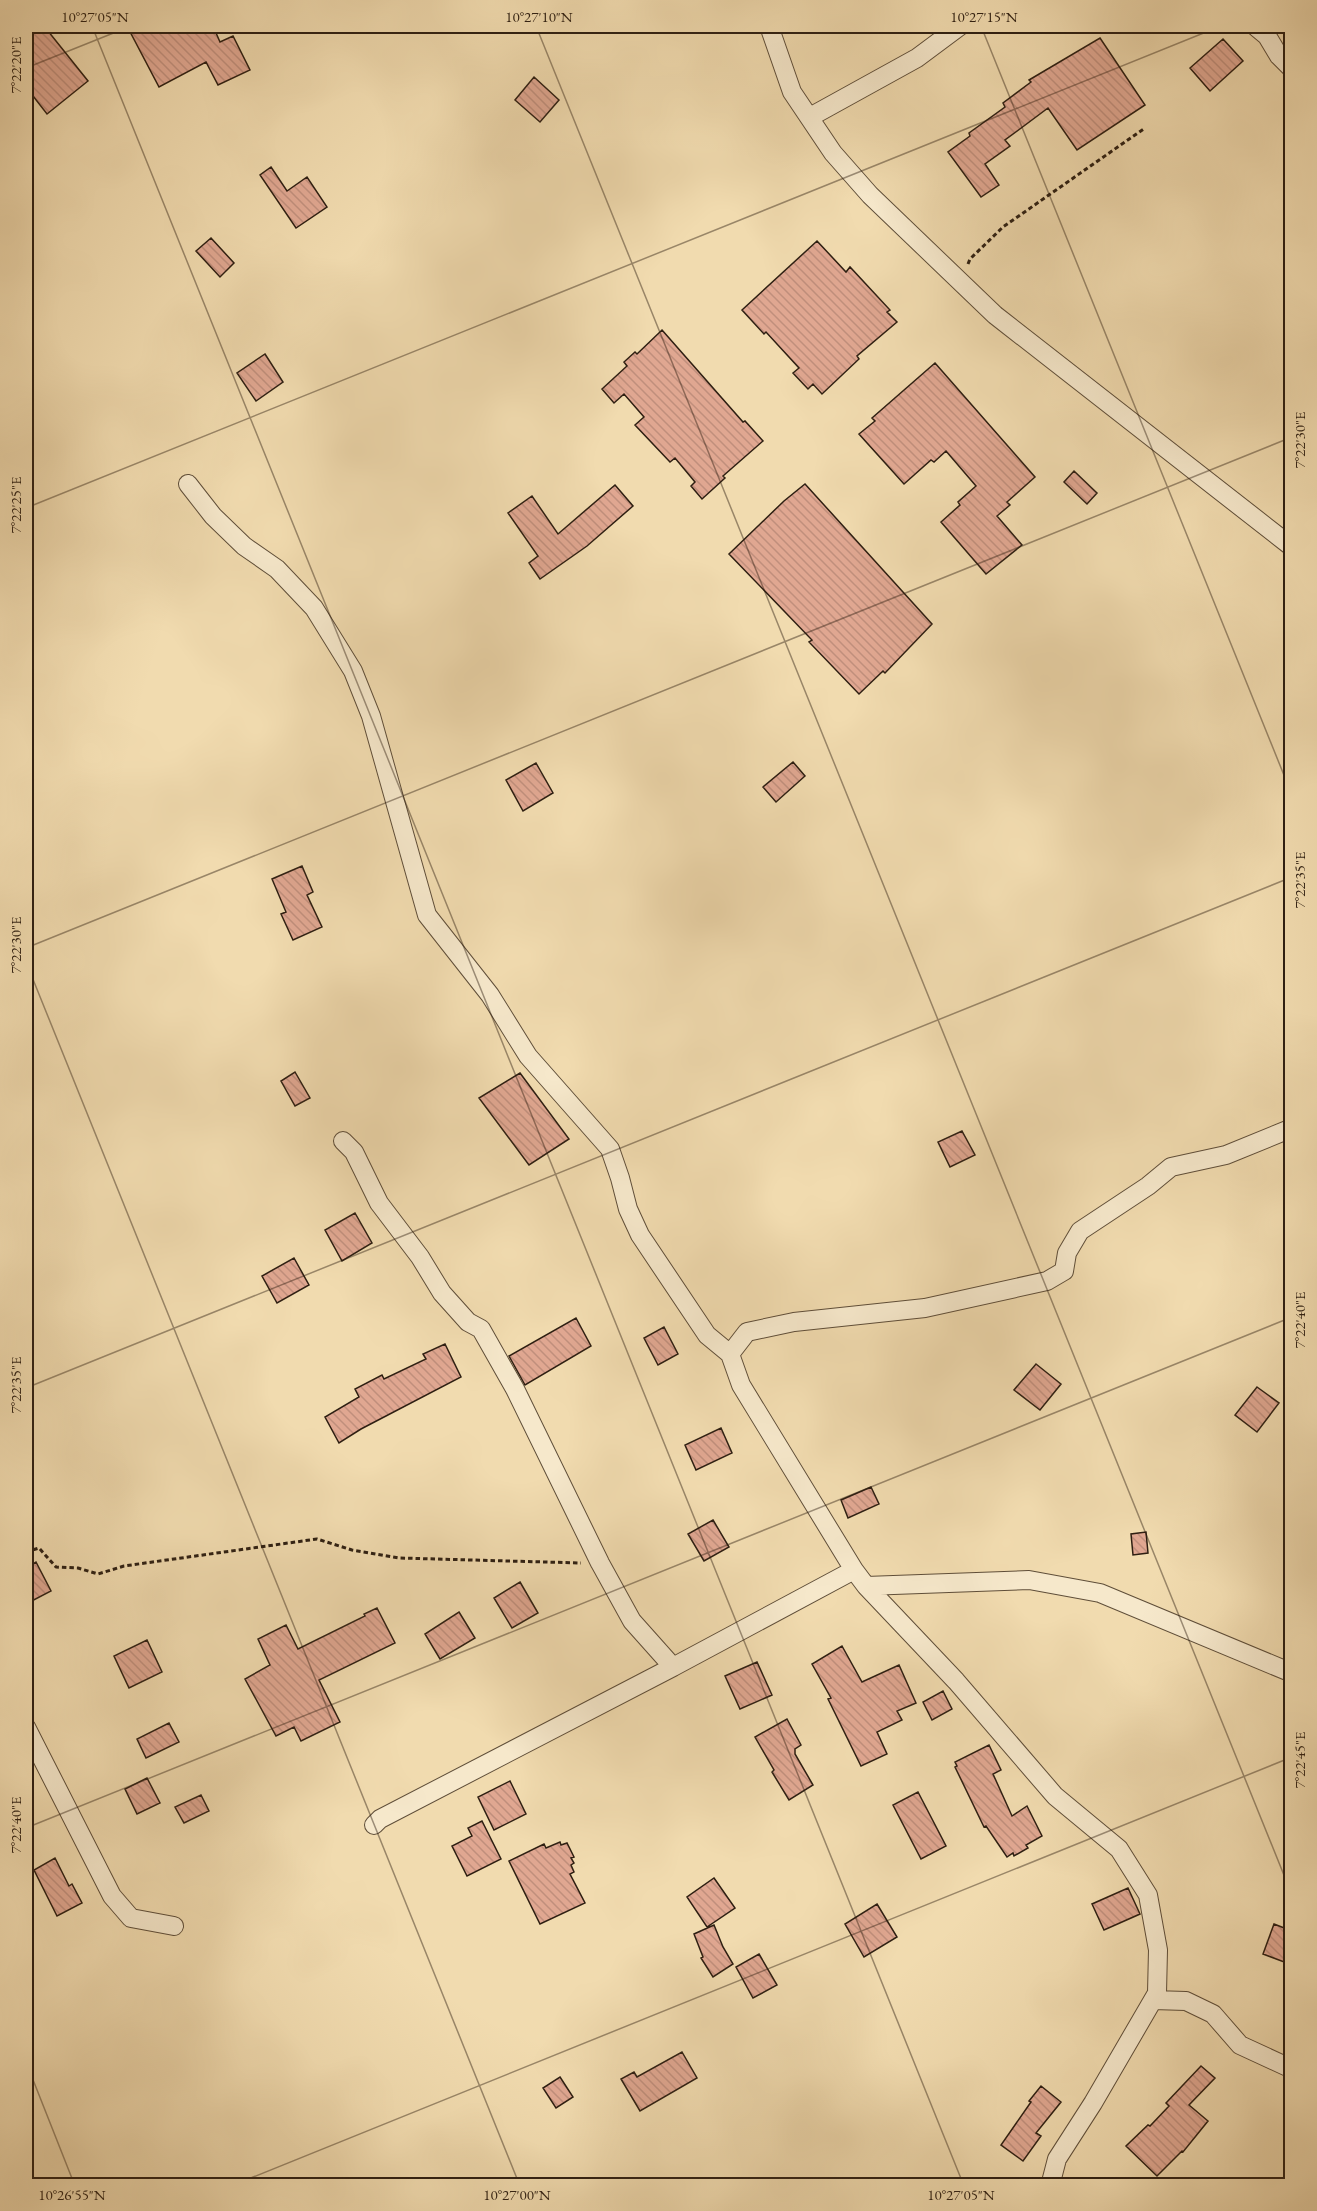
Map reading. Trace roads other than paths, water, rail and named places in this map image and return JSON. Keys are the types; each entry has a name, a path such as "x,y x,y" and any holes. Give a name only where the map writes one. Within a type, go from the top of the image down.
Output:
{"street":[{"path":"769,26 792,92 833,153 870,195 995,315 1292,547"},
{"path":"810,117 917,58 960,26"},
{"path":"1255,26 1267,36 1279,56 1292,69"},
{"path":"188,484 213,516 244,546 277,569 314,608 353,671 371,716 428,915 490,995 528,1056 610,1149 628,1209 640,1235 707,1335 730,1354 741,1385 854,1570 866,1586 956,1681 1055,1796 1119,1849 1148,1895 1158,1950 1157,1993 1094,2103 1057,2159 1050,2186"},
{"path":"730,1354 747,1332 794,1322 925,1308 1047,1281 1064,1271 1067,1253 1080,1231 1112,1211 1171,1167 1226,1155 1292,1128"},
{"path":"343,1141 354,1152 379,1203 420,1257 442,1293 468,1322 481,1329 487,1338 515,1389 600,1563 632,1621 673,1667"},
{"path":"374,1825 380,1819 854,1570"},
{"path":"866,1586 1029,1580 1100,1593 1292,1673"},
{"path":"26,1727 112,1896 130,1918 174,1926"},
{"path":"1153,2000 1186,2001 1213,2014 1240,2045 1292,2069"}]}
